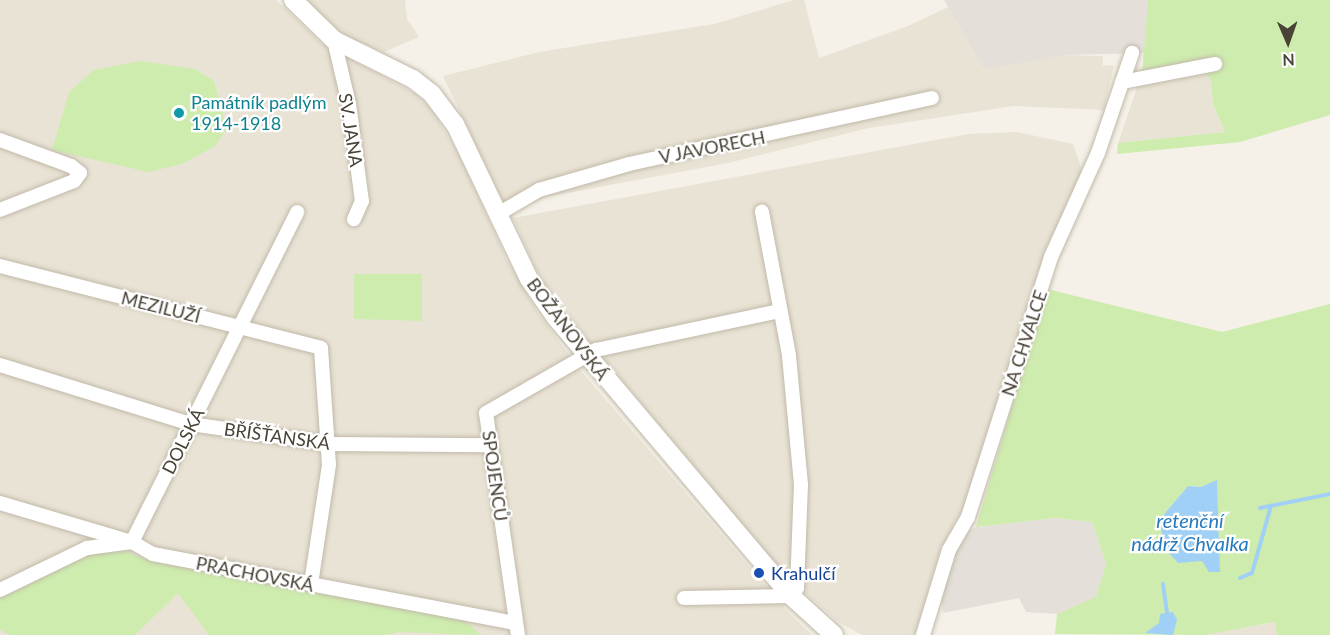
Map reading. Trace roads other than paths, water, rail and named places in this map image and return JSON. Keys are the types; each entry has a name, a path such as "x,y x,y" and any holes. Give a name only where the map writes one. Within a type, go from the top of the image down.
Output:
{"street":[{"name":"BOŽANOVSKÁ","path":"293,0 334,40 413,79 432,94 455,124 529,279 585,355 791,596 834,635"},
{"name":"SV. JANA","path":"334,40 349,104 362,201 354,219"},
{"name":"NA CHVALCE","path":"923,635 949,550 968,517 1051,257 1098,153 1132,53"},
{"path":"1122,82 1215,64"},
{"name":"V JAVORECH","path":"498,214 539,190 629,164 932,98"},
{"path":"0,140 71,166 80,173 74,181 0,210"},
{"name":"DOLSKÁ","path":"132,542 297,212"},
{"path":"684,598 791,596 797,588 801,485 789,355 762,212"},
{"name":"MEZILUŽÍ","path":"0,266 321,348 329,444"},
{"name":"SPOJENCŮ","path":"517,629 486,413 585,355 779,311"},
{"name":"BŘÍŠŤANSKÁ","path":"0,365 191,424 329,444 491,445"},
{"path":"311,584 329,465 329,444"},
{"name":"PRACHOVSKÁ","path":"0,503 132,542 153,554 311,584 517,629"},
{"path":"0,590 87,548 132,542"}],"water":[{"name":"retenční nádrž Chvalka","path":"1217,480 1220,572 1209,572 1202,561 1178,563 1167,551 1160,526 1165,513 1188,486 1201,487"},
{"path":"1173,612 1177,620 1173,635 1145,633 1159,623 1160,614"}],"waterway":[{"path":"1260,508 1330,494"},
{"path":"1240,578 1252,573 1271,506"},
{"path":"1163,584 1167,613"}],"place":[{"name":"Památník padlým 1914-1918","path":"179,113"},
{"name":"Krahulčí","path":"759,573"}]}
